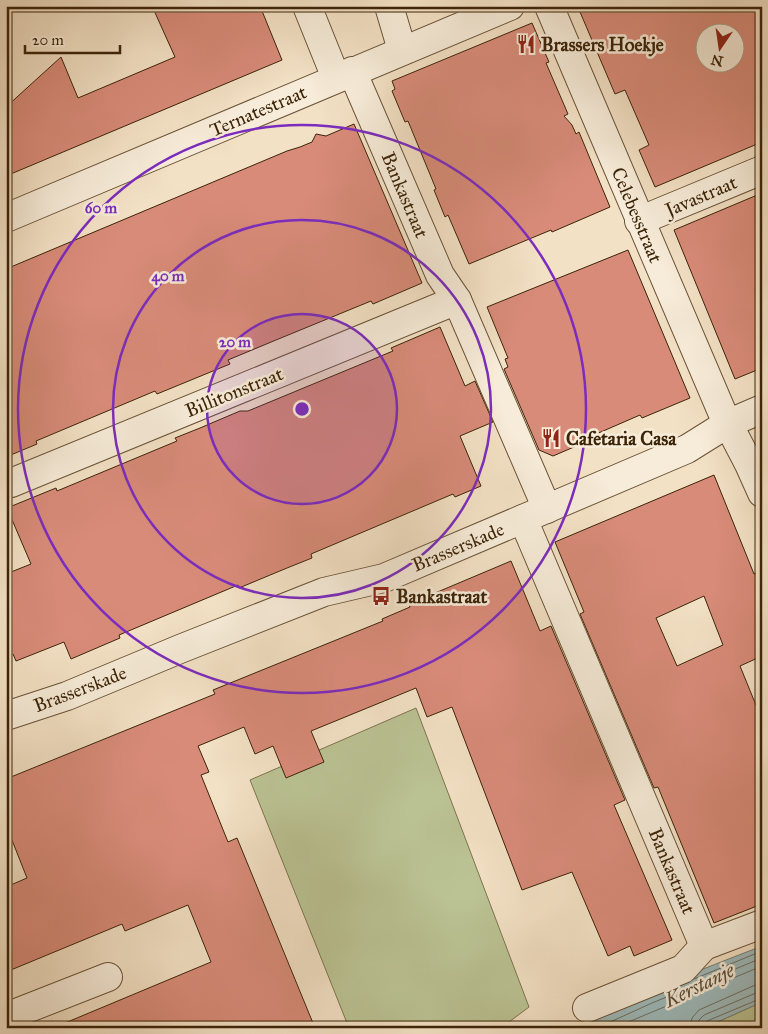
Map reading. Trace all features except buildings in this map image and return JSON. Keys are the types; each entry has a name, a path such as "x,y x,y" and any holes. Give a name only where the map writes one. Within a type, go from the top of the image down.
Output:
{"street":[{"name":"Bankastraat","path":"308,6 344,75 440,274 457,300 547,509"},
{"path":"389,6 402,50"},
{"name":"Ternatestraat","path":"6,218 510,6"},
{"name":"Celebesstraat","path":"548,6 728,424 762,493"},
{"name":"Javastraat","path":"639,221 762,170"},
{"name":"Billitonstraat","path":"11,483 457,300"},
{"name":"Brasserskade","path":"6,716 67,696 324,592 384,578 687,449 728,424 762,409"},
{"name":"Bankastraat","path":"522,519 704,946"},
{"path":"587,1008 683,969 704,946 762,924"},
{"path":"6,1017 108,977"}],"green space":[{"path":"416,708 529,1007 501,1028 349,1028 250,780"},
{"path":"762,1002 762,1028 704,1028"}],"water":[{"name":"Kerstanje","path":"762,946 762,1002 704,1028 575,1028 620,1004"}],"place":[{"name":"Brassers Hoekje","path":"526,44"},
{"name":"Cafetaria Casa","path":"551,438"},
{"name":"Bankastraat","path":"381,596"}]}
